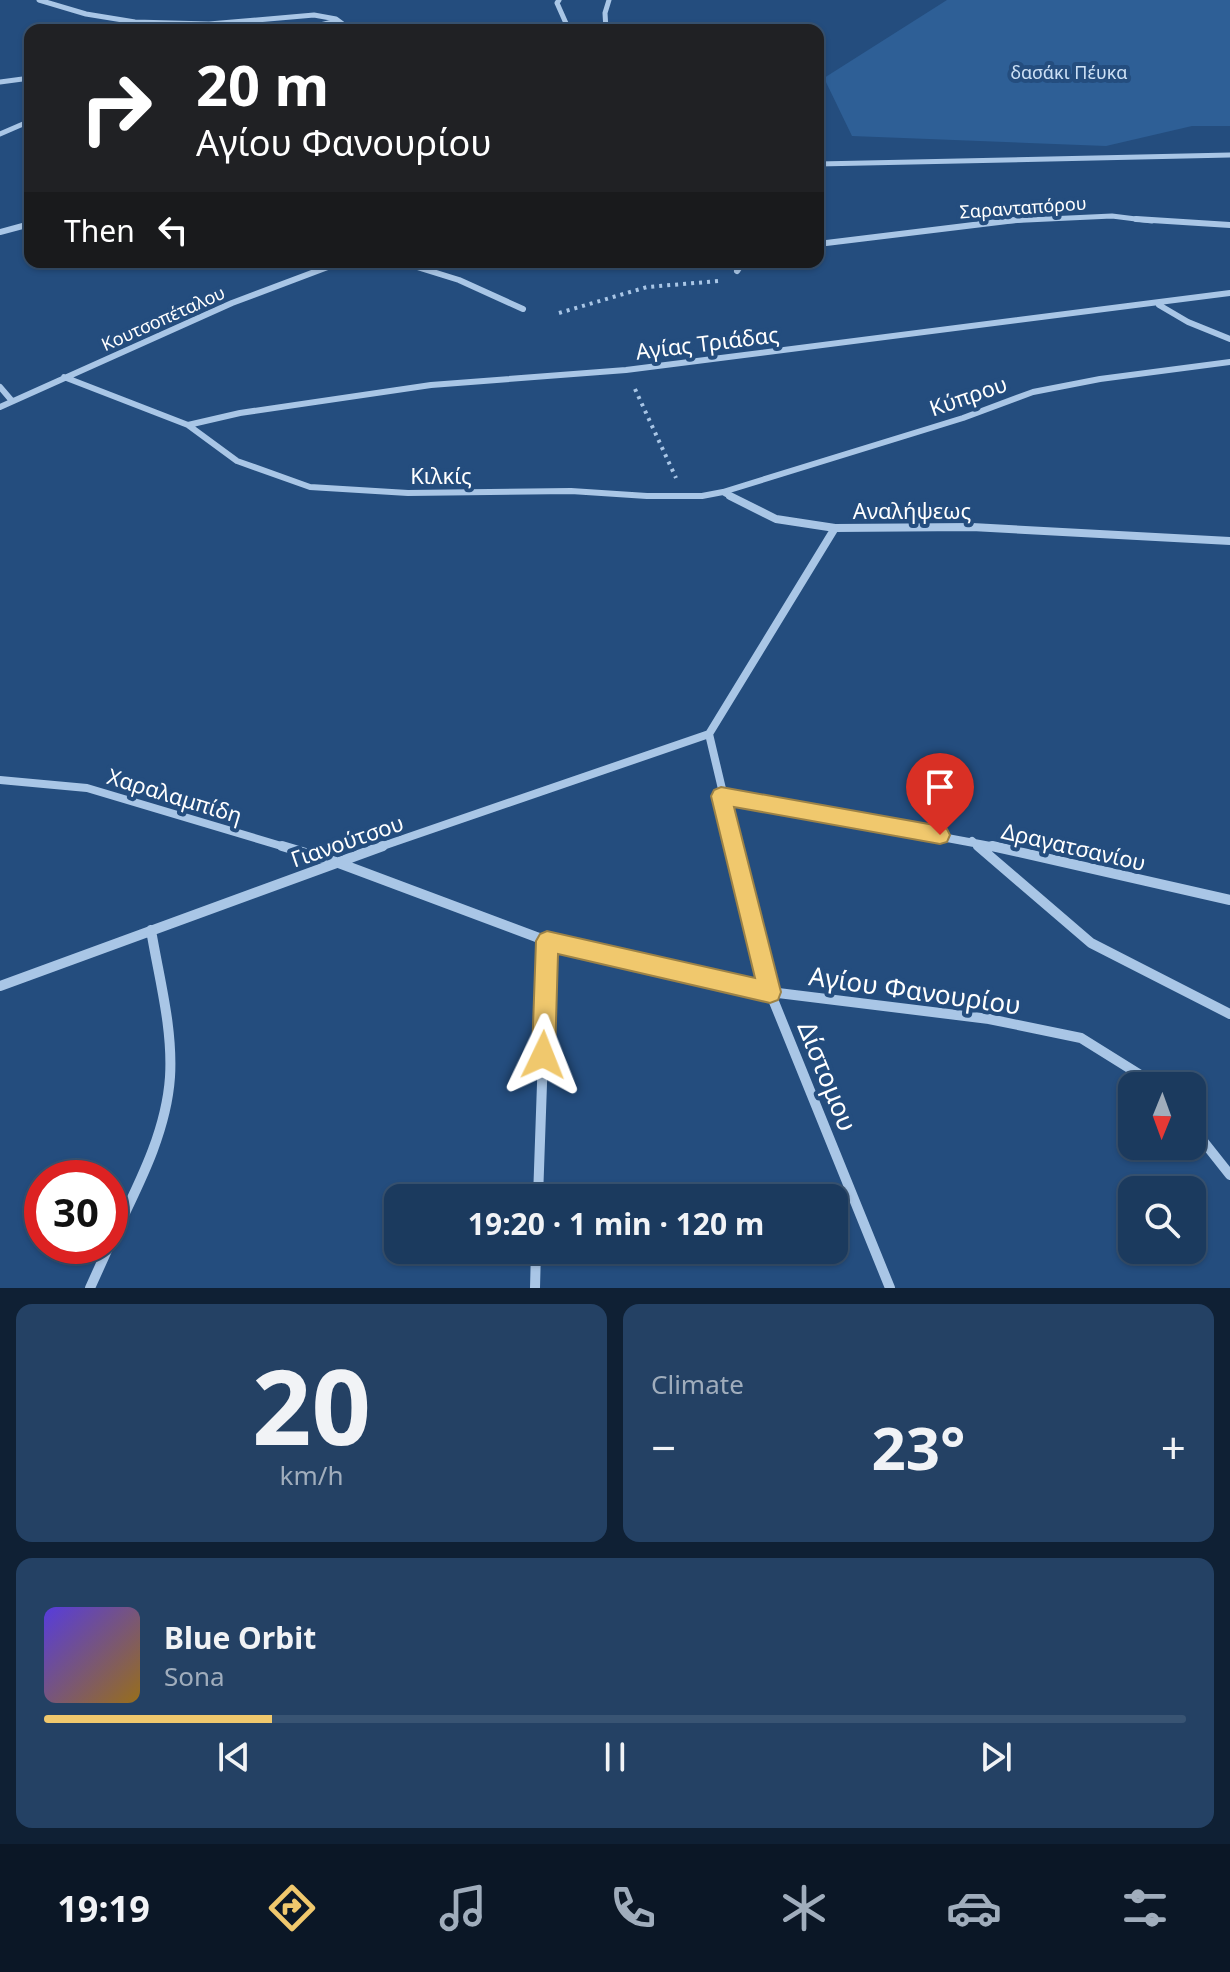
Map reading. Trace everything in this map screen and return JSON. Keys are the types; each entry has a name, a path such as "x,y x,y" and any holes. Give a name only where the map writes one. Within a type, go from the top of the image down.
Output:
{"street":[{"path":"39,0 114,19 164,24 233,23 315,16 341,20 345,24"},
{"path":"559,0 557,3 566,24"},
{"path":"606,24 609,0"},
{"path":"324,24 341,20"},
{"path":"0,82 24,79"},
{"path":"0,134 24,124"},
{"path":"824,164 1230,155"},
{"name":"Σαρανταπόρου","path":"824,243 1038,217 1112,216 1179,224 1230,225"},
{"path":"0,232 24,226"},
{"name":"Κουτσοπέταλου","path":"0,407 232,303 325,268"},
{"path":"420,268 459,280 523,309"},
{"name":"Αγίας Τριάδας","path":"188,425 240,413 431,385 626,370 1230,293"},
{"path":"1158,304 1188,322 1230,339"},
{"name":"Κύπρου","path":"723,492 963,418 1033,392 1100,379 1230,362"},
{"name":"Κιλκίς","path":"64,377 188,425 237,461 310,487 408,493 571,491 682,497 723,492"},
{"path":"0,387 12,401"},
{"path":"723,492 769,518 792,526 835,528"},
{"name":"Αναλήψεως","path":"709,734 835,528 972,527 1230,541"},
{"name":"Δίστομου","path":"709,734 721,796 770,992 890,1288"},
{"name":"Γιανούτσου","path":"0,986 336,862 709,734"},
{"name":"Χαραλαμπίδη","path":"0,780 87,788 336,862"},
{"name":"Δραγατσανίου","path":"721,796 971,841 1230,900"},
{"path":"971,841 1091,943 1230,1014"},
{"name":"Αγίου Φανουρίου","path":"336,862 547,941 770,992 989,1019 1081,1038 1136,1072"},
{"path":"128,1205 150,1156 164,1114 170,1054 151,930"},
{"path":"538,1184 547,941"},
{"path":"1206,1145 1230,1175"},
{"path":"90,1288 101,1264"},
{"path":"535,1288 536,1264"}],"path":[{"path":"559,313 647,287 722,281 737,271"},
{"path":"626,370 679,484 682,497"}],"green space":[{"name":"δασάκι Πέυκα","path":"947,0 1230,0 1230,126 1192,126 1106,146 852,136 824,78"}],"route":[{"path":"543,1055 547,941 770,992 721,796 940,835"}]}
